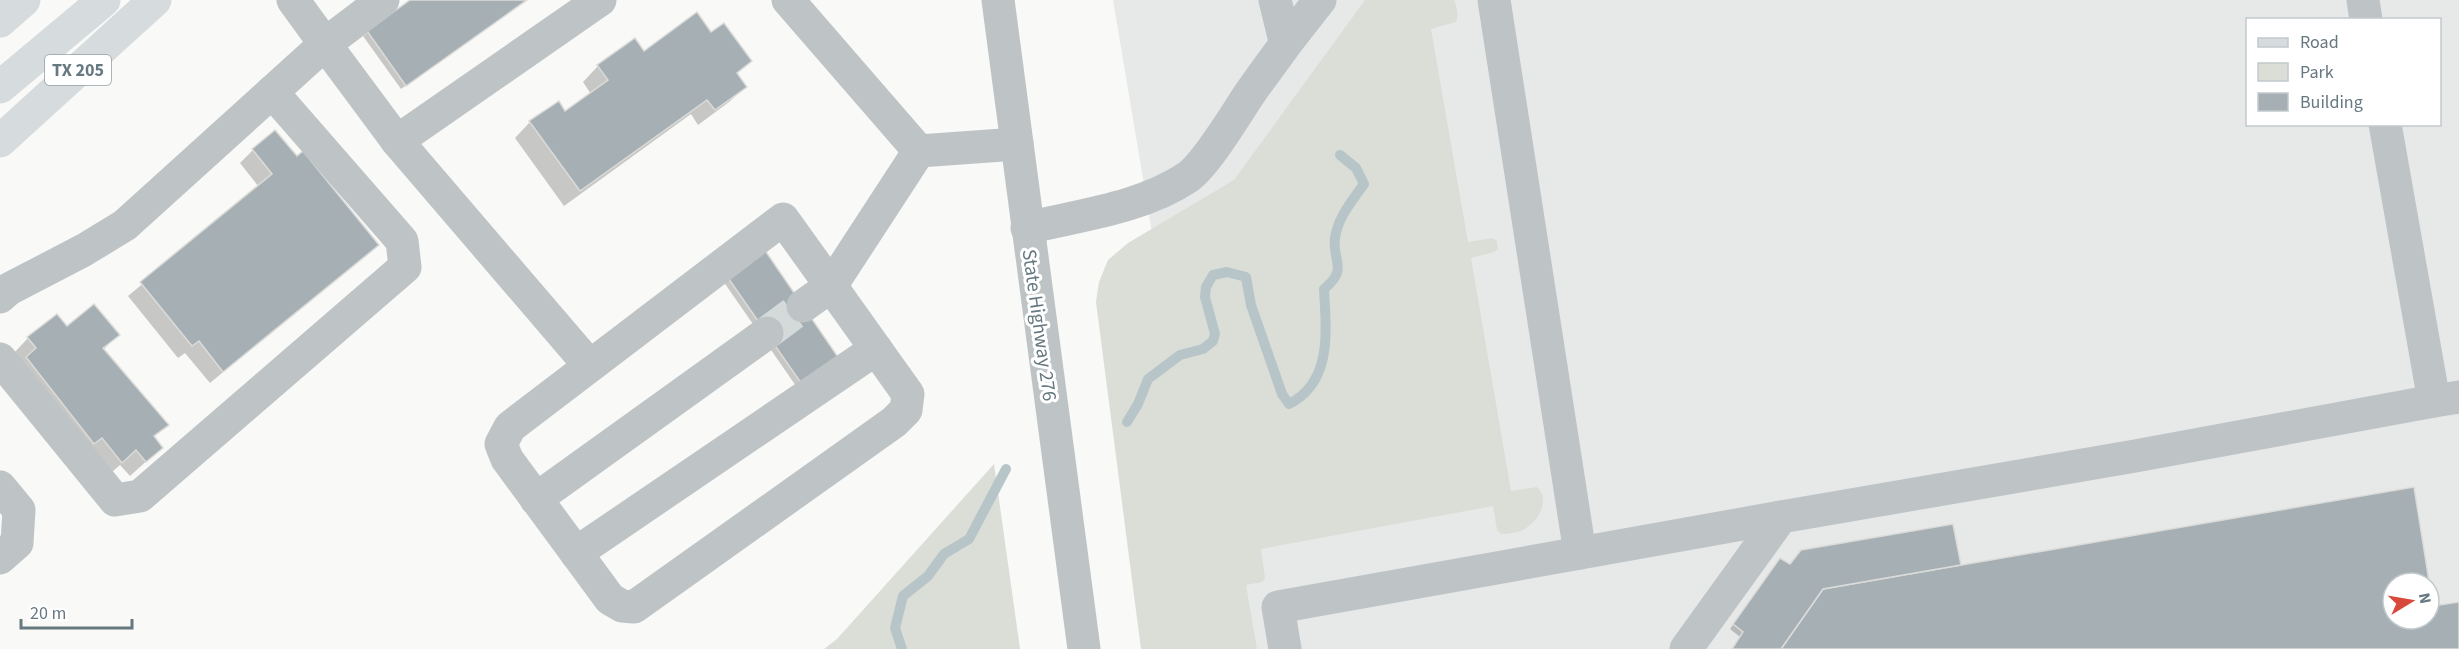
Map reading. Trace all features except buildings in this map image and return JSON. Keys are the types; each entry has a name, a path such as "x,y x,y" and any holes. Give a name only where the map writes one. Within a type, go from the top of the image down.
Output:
{"main road":[{"path":"0,21 24,0"},
{"path":"0,87 104,0"},
{"name":"TX 205","path":"0,141 155,0"}],"street":[{"path":"293,0 396,141 589,365"},
{"path":"0,297 9,289 125,225 325,44 383,0"},
{"path":"396,141 600,0"},
{"path":"788,0 919,151"},
{"name":"State Highway 276","path":"998,0 1084,649"},
{"path":"1275,0 1285,41"},
{"path":"1027,228 1104,210 1159,193 1190,175 1218,141 1285,41 1320,0"},
{"path":"1494,0 1580,553"},
{"path":"2363,0 2366,18"},
{"path":"0,359 115,501 140,496 405,267 402,241 272,92"},
{"path":"1285,649 1278,607 2446,399 2385,126"},
{"path":"919,151 1017,144"},
{"path":"803,306 831,286 919,151"},
{"path":"783,219 908,394 906,410 894,422 634,607 622,606 610,599 507,459 501,444 510,427 589,365 783,219"},
{"path":"536,499 767,333"},
{"path":"576,553 876,349"},
{"path":"0,487 19,510 17,543 0,558"},
{"path":"1686,649 1781,517"}],"shaded area":[{"path":"1113,0 2459,0 2459,649 1222,649"}],"green space":[{"path":"1365,0 1454,0 1456,22 1431,29 1468,242 1493,238 1497,241 1498,249 1494,252 1471,258 1511,491 1537,487 1543,499 1540,512 1527,528 1511,533 1501,534 1497,530 1493,506 1261,549 1265,578 1262,582 1246,585 1257,649 1141,649 1096,302 1099,282 1108,260 1128,243 1234,180"},
{"path":"994,464 1020,649 824,649 837,639"}],"waterway":[{"path":"1127,422 1138,404 1148,379 1180,355 1203,349 1213,341 1215,334 1205,297 1206,287 1213,275 1227,272 1246,277 1251,305 1282,394 1289,404 1313,383 1324,354 1326,321 1324,289 1332,282 1338,270 1335,247 1337,230 1346,210 1364,184 1356,168 1340,155"},
{"path":"902,649 895,628 903,596 928,576 944,554 969,539 1006,469"}],"tunnel":[{"path":"767,333 803,306"}]}
